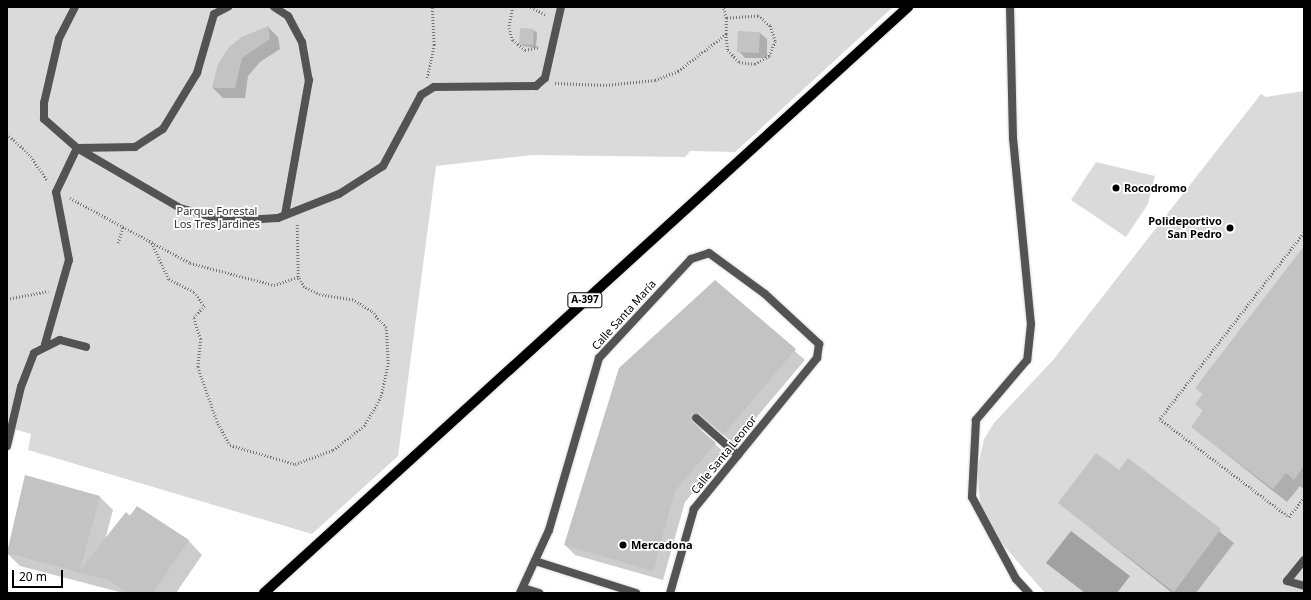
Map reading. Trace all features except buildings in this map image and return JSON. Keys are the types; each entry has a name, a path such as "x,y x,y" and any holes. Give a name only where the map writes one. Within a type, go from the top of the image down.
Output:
{"main road":[{"name":"A-397","path":"264,593 908,7"}],"street":[{"path":"75,7 59,38 44,103 44,119 77,148 180,208 203,216 227,221 285,215 339,194 383,166 421,95 429,90 452,85 517,88 536,86 543,80 561,7"},
{"path":"77,148 135,147 163,129 197,73 214,14 228,7"},
{"path":"274,7 288,16 302,42 309,80 285,215"},
{"path":"1010,7 1013,138 1031,324 1027,360 976,420 972,497 1016,579 1029,593"},
{"path":"7,446 29,362 45,344 69,260 56,192 77,148"},
{"name":"Calle Santa María","path":"522,591 549,530 599,358 692,259 709,253 765,294 819,344"},
{"path":"45,344 60,340 86,347"},
{"name":"Calle Santa Leonor","path":"670,593 694,509 817,358 819,344"},
{"path":"696,418 738,455"},
{"path":"1304,560 1288,581 1304,586"},
{"path":"535,561 636,593"},
{"path":"522,591 539,593"}],"path":[{"path":"427,7 444,7"},
{"path":"513,7 510,34 519,48 534,49 545,42"},
{"path":"723,7 726,18 728,50 743,63 763,61 773,49 774,33 765,20 750,15 726,18"},
{"path":"429,90 426,73 434,44 432,8"},
{"path":"543,80 606,85 655,80 678,71 726,34"},
{"path":"7,134 29,154 56,192 123,226 190,263 274,285 298,276"},
{"path":"152,243 169,279 194,292 205,306 194,318 201,339 198,367 216,421 230,444 295,464 333,450 364,426 382,396 388,364 386,328 371,311 353,300 320,295 304,287 298,276 296,210"},
{"path":"118,243 123,226"},
{"path":"1304,233 1160,419 1289,517 1304,498"},
{"path":"7,299 61,287"}],"green space":[{"name":"Parque Forestal Los Tres Jardines","path":"7,7 893,7 735,152 690,151 685,157 532,155 436,166 398,456 312,534 28,450 31,434 7,427"},
{"name":"Polideportivo San Pedro","path":"1304,91 1304,593 1045,593 998,539 981,511 977,471 984,439 994,423 1053,360 1261,94 1266,97"},
{"name":"Rocodromo","path":"1096,162 1155,176 1148,204 1126,237 1071,200"}],"shaded area":[{"path":"1071,531 1130,576 1117,593 1085,593 1046,563"}],"place":[{"name":"Rocodromo","path":"1116,188"},
{"name":"Polideportivo San Pedro","path":"1230,228"},
{"name":"Mercadona","path":"623,545"}]}
